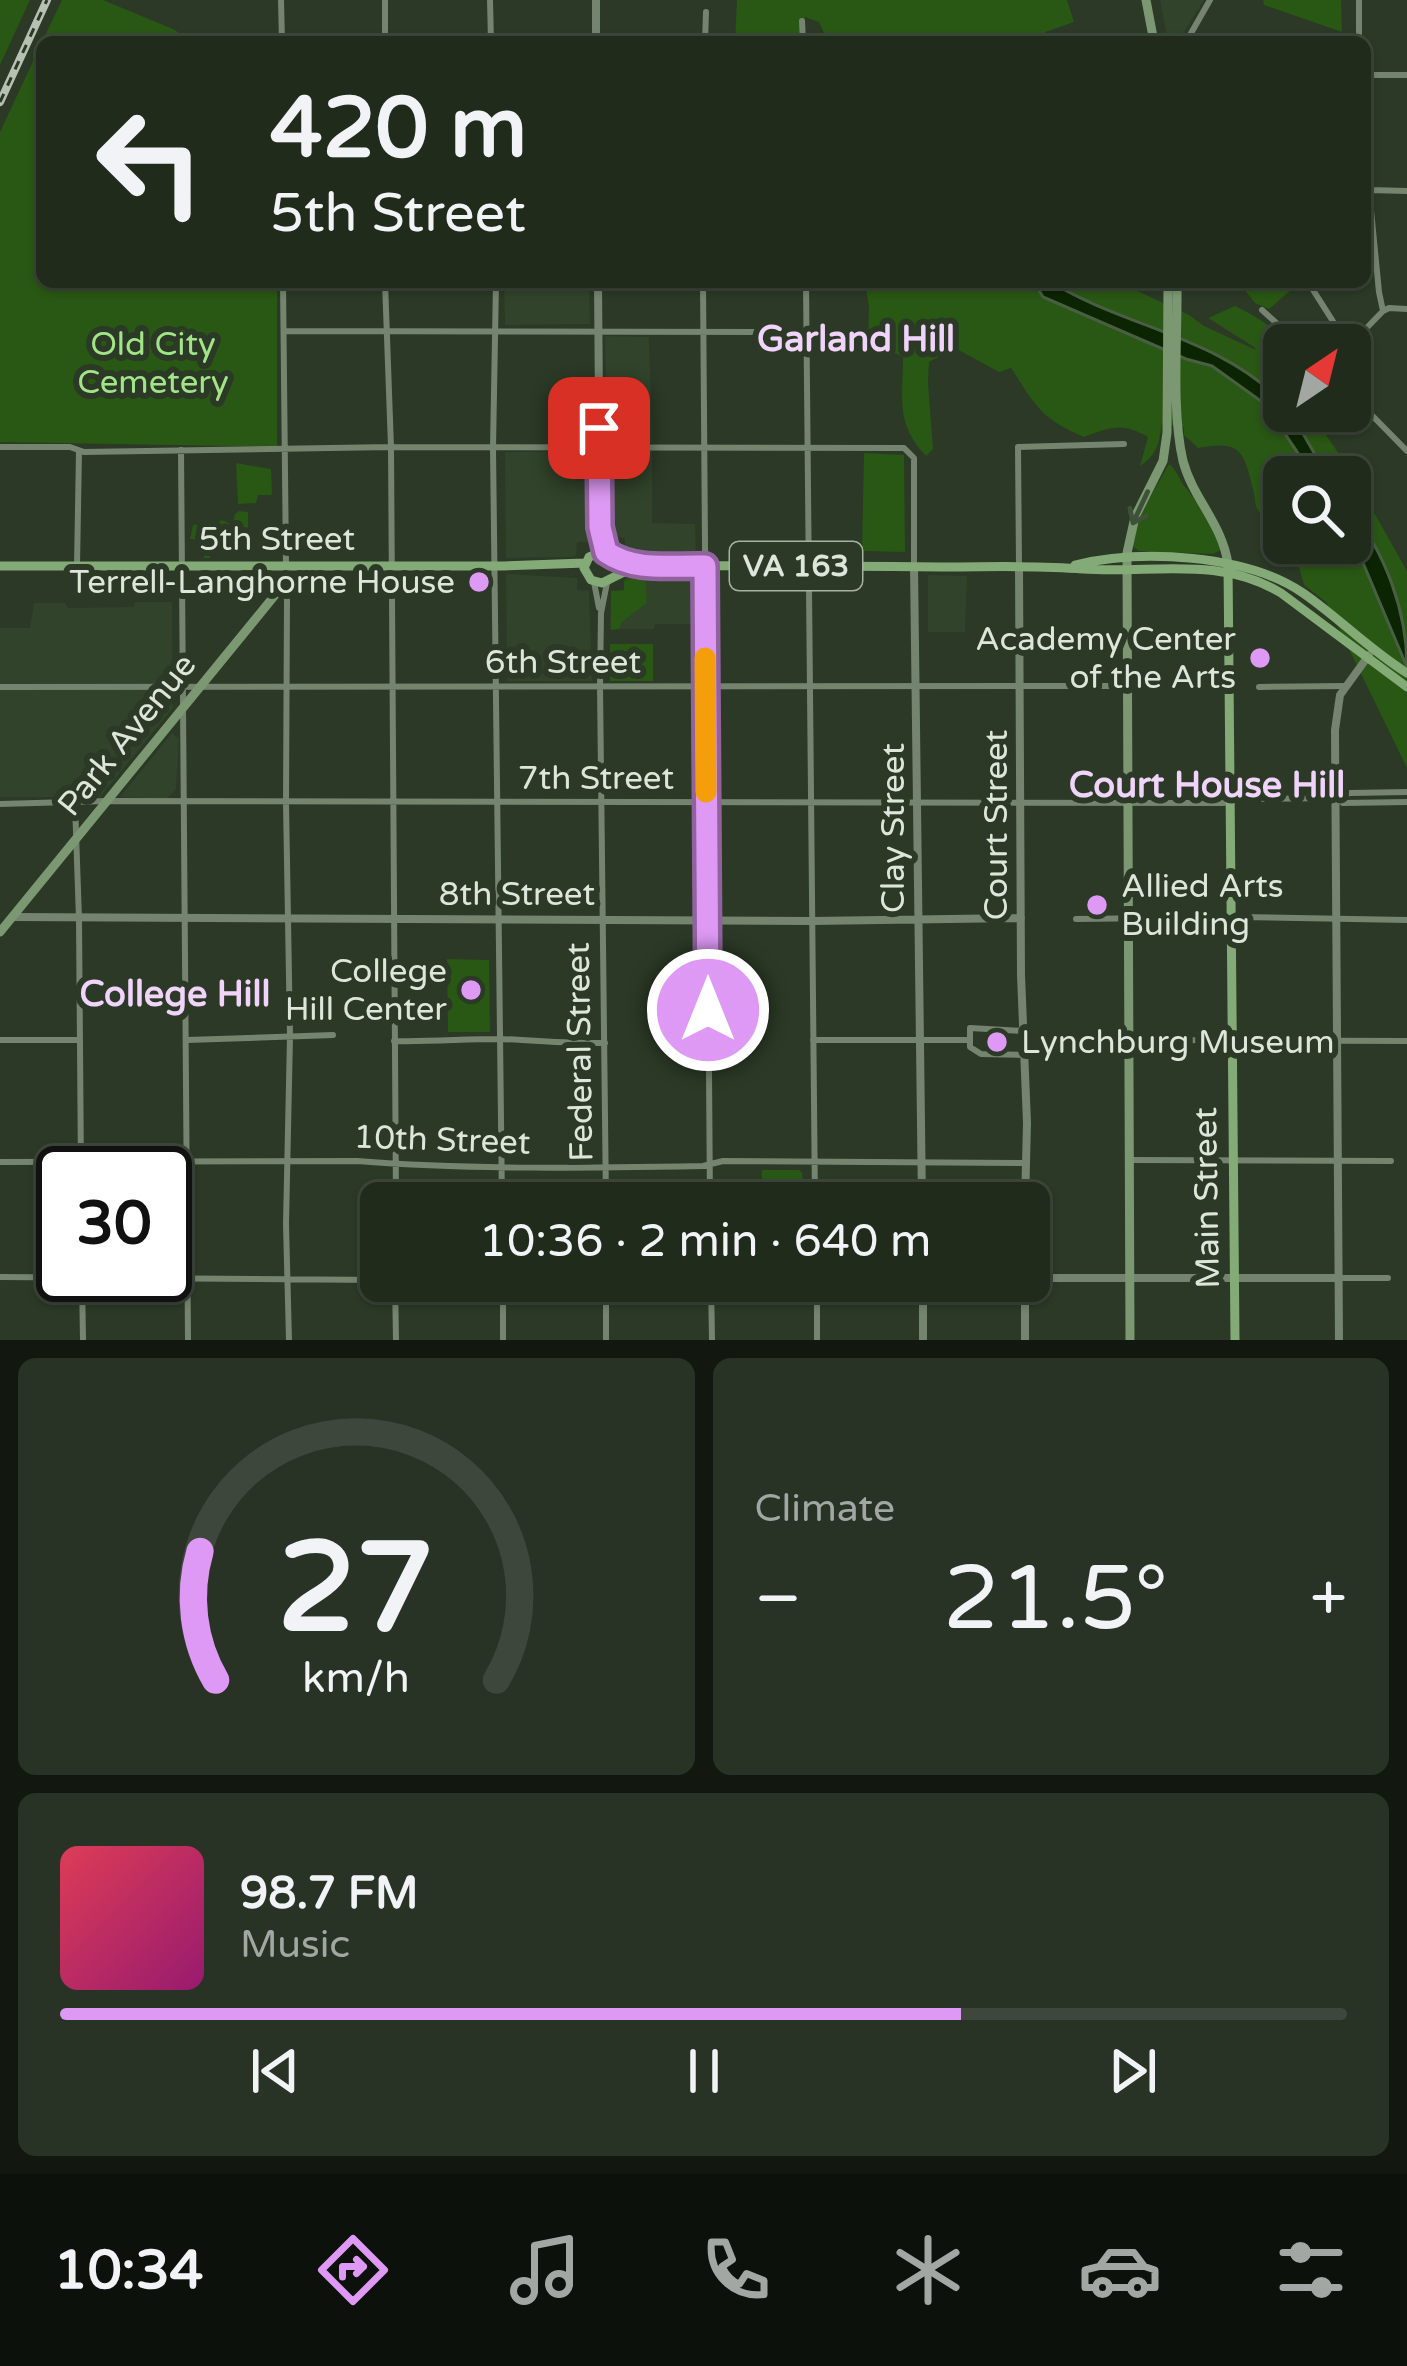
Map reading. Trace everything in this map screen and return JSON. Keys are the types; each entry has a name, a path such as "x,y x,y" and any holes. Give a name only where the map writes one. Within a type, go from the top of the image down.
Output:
{"main road":[{"path":"1146,0 1153,36"},
{"path":"1168,288 1173,432 1195,488"},
{"path":"1130,1340 1127,563 1129,532 1173,432 1178,288"},
{"path":"1163,461 1177,464 1195,488"},
{"name":"Main Street","path":"1195,488 1222,533 1228,567 1235,1340"},
{"path":"588,573 604,554 616,565 610,580"},
{"name":"VA 163","path":"604,554 648,566 1067,567 1093,560 1127,563"},
{"path":"1127,563 1198,559 1278,578 1344,625 1407,687"},
{"name":"5th Street","path":"0,566 554,566 610,580"},
{"name":"VA 163","path":"610,580 648,566"},
{"path":"284,584 286,567"},
{"path":"1228,567 1283,594 1340,639 1407,674"},
{"name":"Park Avenue","path":"0,932 284,584"}],"street":[{"path":"281,0 282,36"},
{"path":"385,36 386,0"},
{"path":"490,0 491,36"},
{"path":"596,0 596,36"},
{"path":"1189,36 1210,0"},
{"path":"1359,0 1359,36"},
{"path":"705,36 706,12"},
{"path":"802,21 803,36"},
{"path":"1371,75 1407,75"},
{"path":"1371,190 1407,191"},
{"path":"1371,220 1383,311"},
{"path":"284,288 286,567"},
{"path":"385,288 391,447 396,1182"},
{"path":"496,288 502,1182"},
{"path":"598,288 604,554"},
{"path":"703,288 710,1182"},
{"path":"806,288 814,1182"},
{"path":"1312,288 1335,324"},
{"path":"1370,324 1389,308 1407,309"},
{"path":"1262,310 1278,324"},
{"path":"284,331 807,332"},
{"path":"1371,414 1407,451"},
{"name":"Court Street","path":"1026,1182 1018,447 1124,444"},
{"path":"0,447 79,451 809,446"},
{"name":"Clay Street","path":"809,446 904,448 914,458 922,1182"},
{"path":"181,450 187,1146"},
{"path":"77,566 79,451"},
{"name":"Federal Street","path":"588,573 601,613"},
{"name":"Federal Street","path":"606,1182 600,686 601,613 610,580"},
{"path":"284,584 289,1340"},
{"path":"1339,1340 1336,714 1340,695 1370,654"},
{"name":"6th Street","path":"0,687 1126,686"},
{"path":"1259,687 1346,686"},
{"name":"7th Street","path":"0,804 1223,803 1407,792"},
{"path":"1336,798 1343,803 1407,802"},
{"path":"75,803 81,1146"},
{"name":"8th Street","path":"13,917 1021,919"},
{"path":"1076,920 1407,920"},
{"path":"1024,1031 970,1028 970,1047 976,1052 1025,1055"},
{"path":"185,1040 333,1035"},
{"path":"0,1040 80,1040"},
{"path":"813,1040 970,1040"},
{"path":"1130,1040 1407,1040"},
{"path":"394,1041 605,1043"},
{"path":"1130,1160 1390,1161"},
{"name":"10th Street","path":"192,1161 502,1167 703,1166 718,1161 1026,1162"},
{"name":"10th Street","path":"0,1162 36,1162"},
{"path":"0,1277 36,1277"},
{"path":"192,1277 360,1280"},
{"path":"1050,1279 1388,1278"},
{"path":"82,1302 82,1340"},
{"path":"187,1302 188,1340"},
{"path":"395,1302 396,1340"},
{"path":"503,1302 503,1340"},
{"path":"606,1302 606,1340"},
{"path":"711,1302 712,1340"},
{"path":"817,1302 817,1340"},
{"path":"922,1302 923,1340"},
{"path":"1025,1340 1026,1302"}],"shaded area":[{"path":"1160,0 1204,0 1182,36 1167,36"},
{"path":"504,288 589,288 590,324 505,325"},
{"path":"1038,288 1062,288 1232,363 1263,385 1263,403 1212,366 1043,297"},
{"path":"605,336 649,337 652,442 607,442"},
{"path":"1284,432 1302,432 1316,456 1300,456"},
{"path":"590,451 589,542 577,542 572,557 506,558 505,452"},
{"path":"609,451 652,451 652,523 695,524 696,558 625,555 625,538 610,535"},
{"path":"1371,540 1392,583 1407,667 1364,564 1371,564"},
{"path":"506,574 577,578 577,590 589,591 592,681 507,681"},
{"path":"696,575 696,624 610,629 611,597 625,591 625,578"},
{"path":"928,575 967,576 965,632 928,632"},
{"path":"135,602 172,602 173,708 100,797 0,797 0,628 30,628 34,603 65,603 68,608 134,607"},
{"path":"172,733 179,739 176,789 166,799 120,797"}],"green space":[{"path":"0,0 30,0 0,65"},
{"path":"62,0 103,0 184,36 45,36"},
{"path":"737,0 1067,0 1074,22 1045,32 1045,36 825,36 819,22 805,17 802,36 735,36"},
{"path":"1263,0 1341,0 1342,32 1264,5"},
{"name":"Old City Cemetery","path":"36,55 36,288 277,288 277,447 0,442 0,132"},
{"path":"866,288 1131,288 1256,350 1208,318 1235,306 1266,324 1261,354 1263,432 1324,432 1341,456 1263,456 1263,518 1244,459 1233,448 1198,448 1184,435 1184,427 1162,423 1157,448 1140,466 1148,437 1116,428 1084,437 1040,410 1011,368 999,372 955,348 929,362 933,449 926,456 905,421 903,357 868,340"},
{"path":"1243,288 1293,288 1269,309 1255,303"},
{"path":"864,453 904,455 905,552 862,551"},
{"path":"236,463 271,469 272,495 258,495 256,503 238,504"},
{"path":"1169,464 1202,510 1221,550 1213,554 1139,551 1131,545 1141,513"},
{"path":"1371,507 1407,571 1407,768 1326,602 1304,585 1298,564 1371,564"},
{"path":"239,511 248,512 248,542 211,545 210,558 204,558 204,540 190,539 193,525 222,520 232,525"},
{"path":"645,575 647,603 619,629 611,630 611,591 624,590 624,581"},
{"path":"610,644 653,644 653,681 610,681"},
{"path":"447,959 489,960 490,1032 448,1032"},
{"path":"762,1170 802,1173 803,1182 762,1182"}],"railway":[{"path":"0,102 47,0"}],"slow traffic":[{"path":"705,658 706,792"}],"place":[{"name":"Terrell-Langhorne House","path":"479,582"},
{"name":"Academy Center of the Arts","path":"1260,658"},
{"name":"Allied Arts Building","path":"1097,905"},
{"name":"College Hill Center","path":"471,990"},
{"name":"Lynchburg Museum","path":"997,1042"}],"district":[{"name":"Garland Hill","path":"856,339"},
{"name":"Court House Hill","path":"1207,785"},
{"name":"College Hill","path":"175,994"}],"route":[{"path":"599,428 600,527 606,552 648,566 705,566 708,1010"}]}
